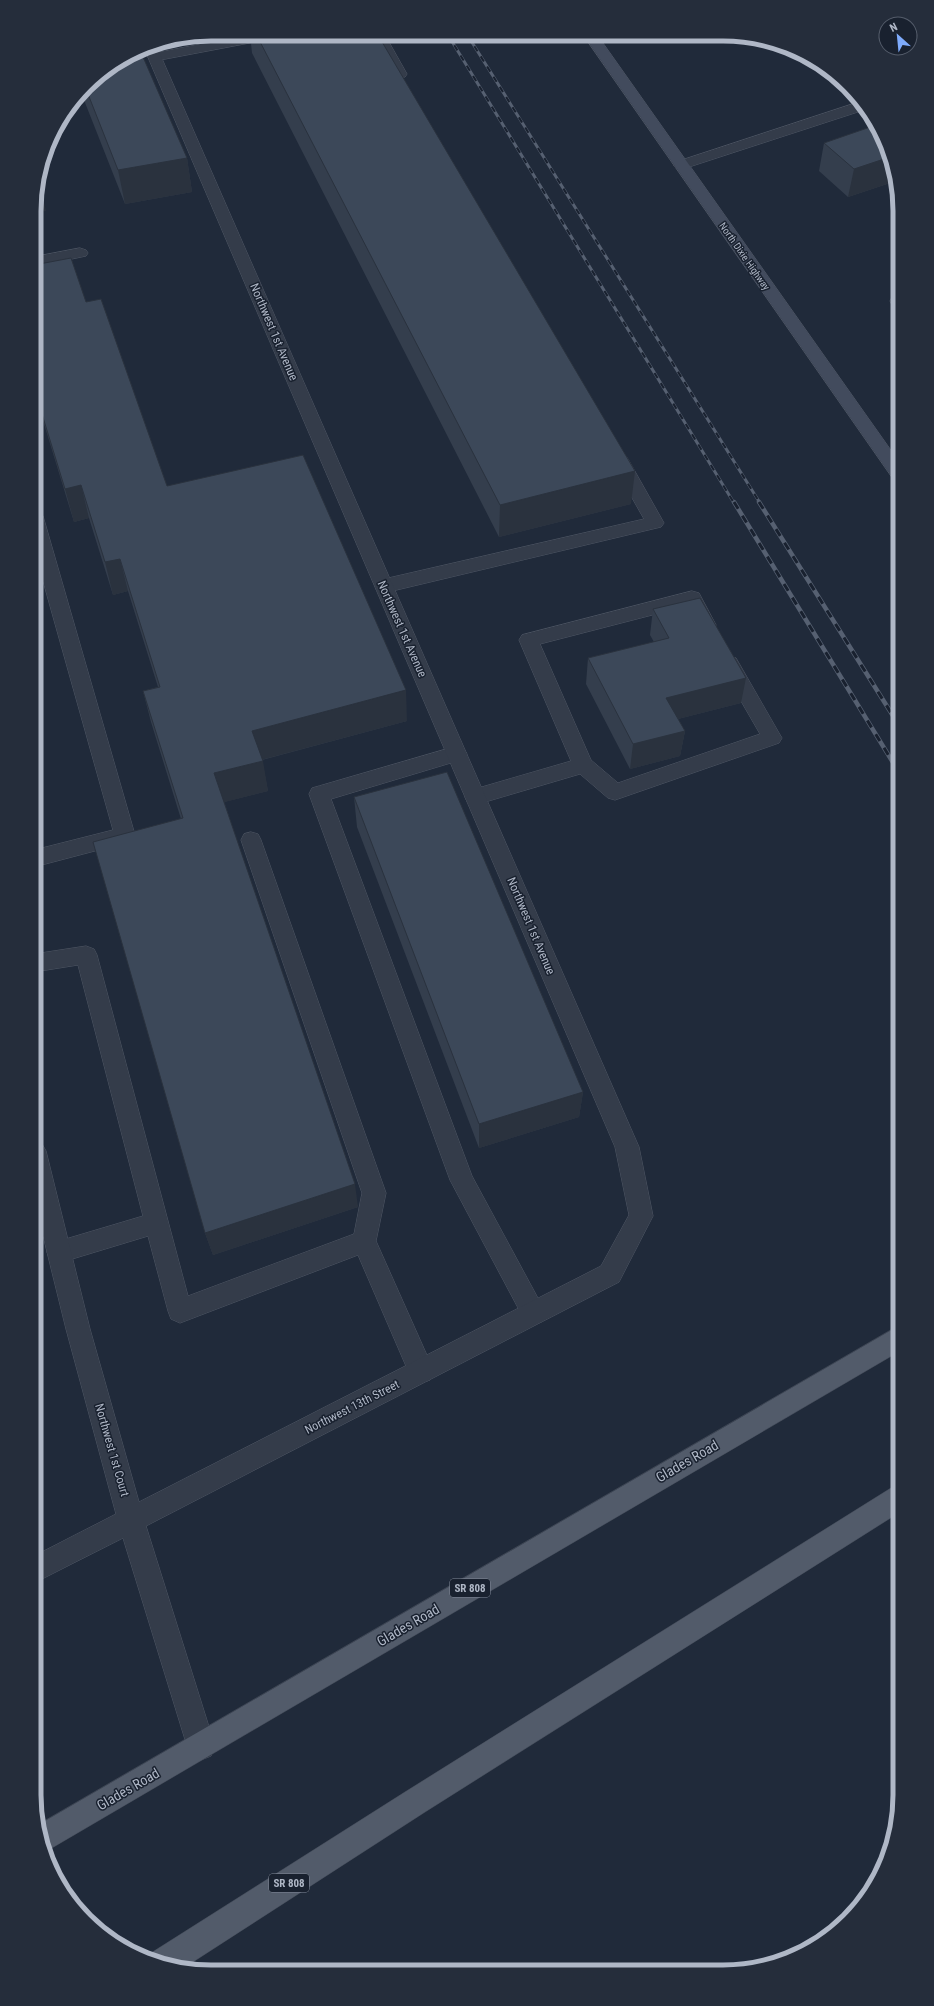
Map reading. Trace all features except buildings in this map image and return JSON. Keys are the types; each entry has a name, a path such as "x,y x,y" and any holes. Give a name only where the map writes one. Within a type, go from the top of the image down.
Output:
{"main road":[{"name":"North Dixie Highway","path":"594,41 680,165 893,466"},
{"name":"Glades Road","path":"46,1836 893,1341"},
{"name":"SR 808","path":"169,1960 415,1802 893,1501"}],"street":[{"path":"156,51 225,41"},
{"path":"381,41 409,90"},
{"name":"Northwest 1st Avenue","path":"152,52 627,1147 641,1216"},
{"path":"680,165 857,107"},
{"path":"41,261 80,254"},
{"path":"384,586 655,523 612,448"},
{"path":"41,543 125,835 41,857"},
{"path":"692,598 772,738 615,792 583,765 529,640 692,598"},
{"path":"457,754 319,794 462,1180 534,1313"},
{"path":"475,797 583,765"},
{"path":"250,840 374,1193 364,1241 421,1371"},
{"path":"41,962 86,955 180,1311 364,1241"},
{"name":"Northwest 1st Court","path":"41,1180 78,1329 131,1520 201,1746"},
{"name":"Northwest 13th Street","path":"41,1566 610,1274 641,1216"},
{"path":"58,1252 156,1223"}],"railway":[{"path":"452,41 734,503"},
{"path":"471,41 760,503"},
{"path":"734,502 893,763"},
{"path":"759,502 893,716"}]}
